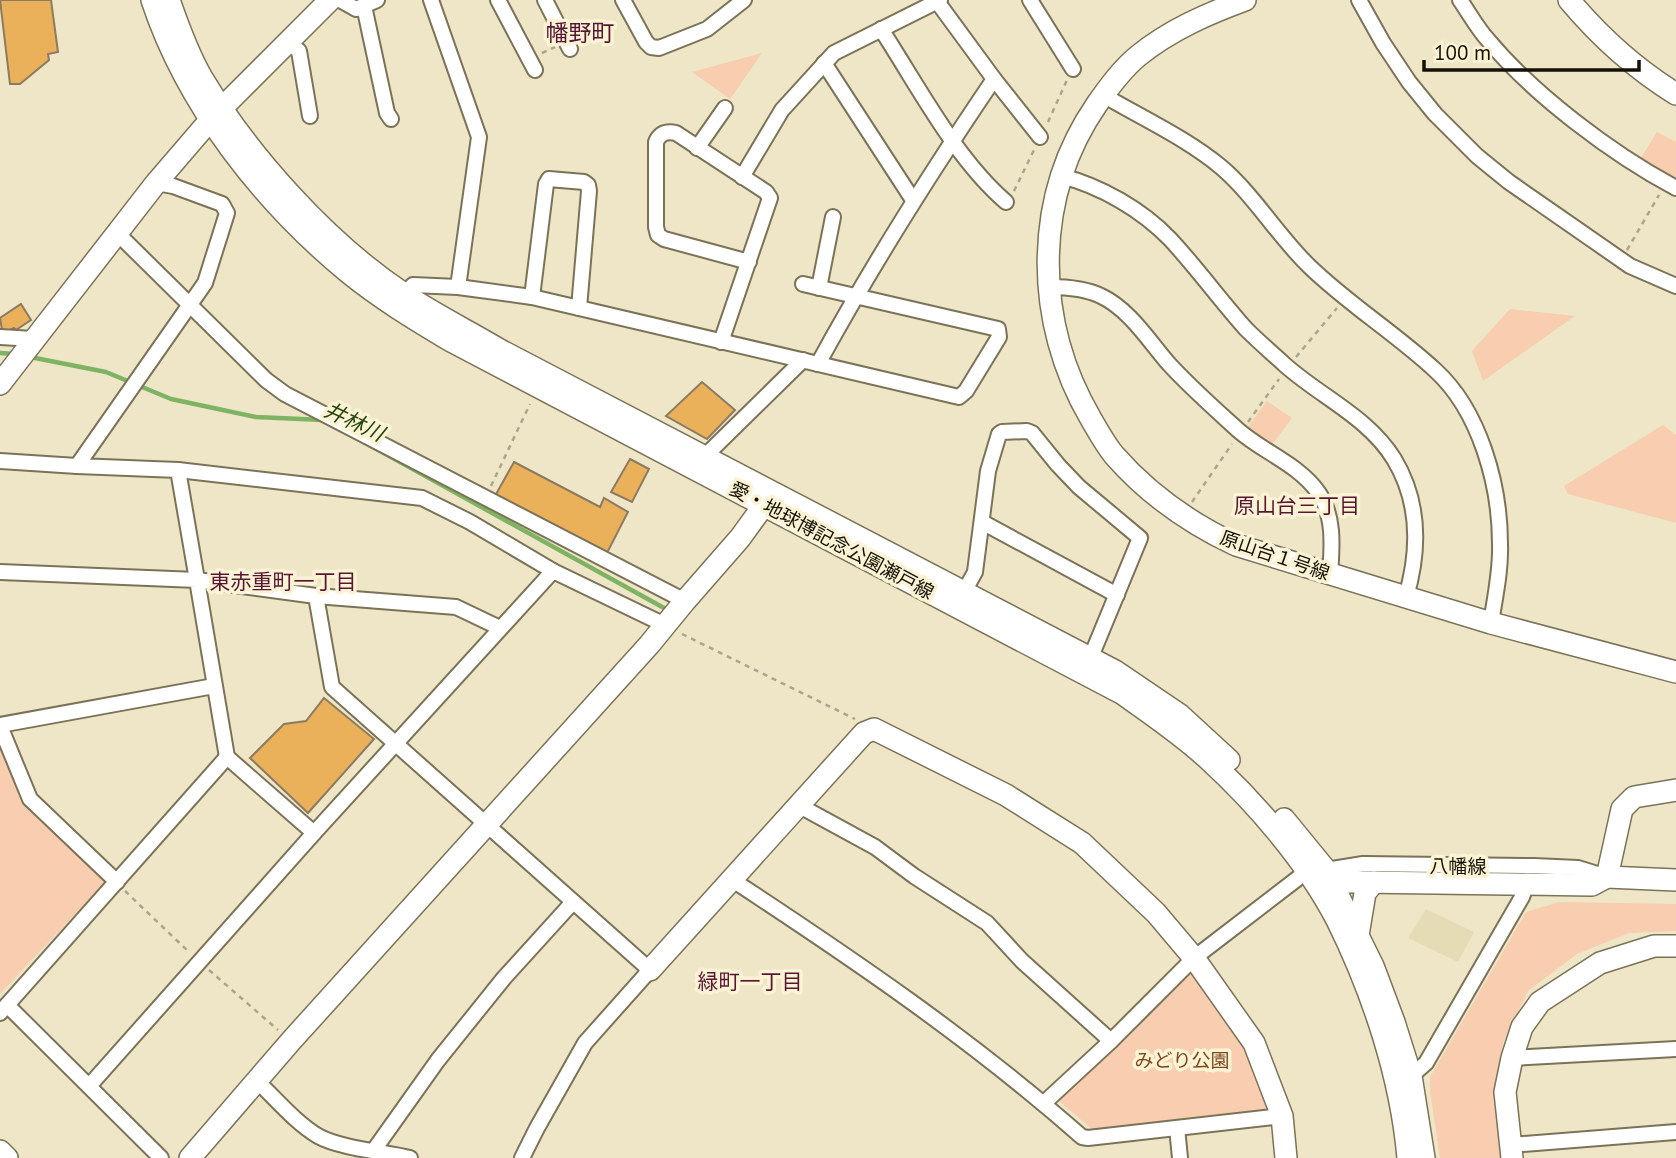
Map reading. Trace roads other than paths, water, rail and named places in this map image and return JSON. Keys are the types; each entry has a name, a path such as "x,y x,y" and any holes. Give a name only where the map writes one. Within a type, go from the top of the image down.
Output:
{"street":[{"name":"愛・地球博記念公園瀬戸線","path":"152,0 186,75 216,114 258,181 302,232 351,274 500,350 700,462 1087,666 1147,691 1180,715 1226,757 1278,812 1317,877 1358,934 1390,1011 1411,1076 1424,1158"},
{"name":"愛・地球博記念公園瀬戸線","path":"169,0 216,114"},
{"path":"5,378 156,183 216,114 330,0"},
{"path":"340,0 356,9 371,3 387,113 391,119"},
{"path":"431,0 480,137 457,287"},
{"path":"498,0 532,65"},
{"path":"545,0 568,45"},
{"path":"623,0 646,42 651,47 659,48 707,29 744,0"},
{"path":"743,177 782,110 834,52 938,0 994,79 1040,137"},
{"path":"1030,0 1073,69"},
{"name":"原山台１号線","path":"1245,0 1165,36 1128,65 1103,95 1084,124 1070,150 1061,176 1049,232 1049,287 1058,344 1073,389 1112,453 1155,496 1208,532 1236,545 1491,623 1676,672"},
{"path":"1359,0 1409,82 1450,130 1477,156 1509,182 1622,260 1676,286"},
{"path":"1460,0 1486,38 1534,88 1605,143 1671,185"},
{"path":"1569,0 1609,44 1676,94"},
{"path":"881,29 953,140 993,191 1006,202"},
{"path":"288,42 299,51 310,116"},
{"path":"824,63 913,200"},
{"path":"818,364 855,295 913,200 994,79"},
{"path":"1103,95 1180,139 1221,167 1308,265 1437,372 1462,404 1480,438 1492,475 1499,512 1501,546 1491,623"},
{"path":"698,148 726,108"},
{"path":"721,342 770,198 766,192 676,133 659,135 656,142 658,235 664,239 748,262"},
{"path":"1061,176 1084,181 1122,202 1169,238 1247,329 1288,367 1373,432 1393,458 1410,492 1416,528 1414,568 1406,597"},
{"path":"532,297 546,184 549,179 584,182 589,191 579,308"},
{"path":"77,466 205,283 227,213 222,204 156,183"},
{"path":"819,288 833,217"},
{"path":"116,232 266,380 285,394 685,601"},
{"path":"398,299 413,285 457,287 532,297 959,397 966,391 999,337 998,329 803,284"},
{"path":"1049,287 1072,287 1102,296 1126,314 1171,366 1240,432 1305,476 1319,494 1328,514 1332,538 1330,575"},
{"name":"愛・地球博記念公園瀬戸線","path":"398,299 451,341 538,386 700,462"},
{"path":"0,337 32,342"},
{"path":"700,462 803,360"},
{"path":"964,592 975,572 988,471 999,434 1027,430 1079,487 1140,538 1087,666"},
{"path":"0,461 178,470 422,498 553,571 665,625"},
{"path":"178,470 227,757 314,832"},
{"name":"愛・地球博記念公園瀬戸線","path":"769,498 964,592 1087,666"},
{"path":"190,1158 291,1041 665,625 740,538 769,498"},
{"path":"982,522 1117,595"},
{"path":"90,1085 395,742 553,571"},
{"path":"0,572 197,580 316,596 456,607 500,628"},
{"path":"316,596 332,687 650,970"},
{"path":"117,882 30,799 0,725 214,686"},
{"path":"522,1158 585,1044 731,878 864,733 874,729 1006,795 1082,843 1156,913 1194,958 1254,1044 1282,1116 1286,1158"},
{"path":"161,1158 90,1085 4,1009 227,757"},
{"path":"1607,877 1622,809 1634,797 1676,790"},
{"path":"798,805 875,847 987,923 1022,961 1111,1041"},
{"name":"八幡線","path":"1317,877 1363,864 1578,868 1607,877 1676,880"},
{"name":"愛・地球博記念公園瀬戸線","path":"1317,877 1376,1015 1394,1076 1408,1158"},
{"path":"1044,1103 1194,958 1317,877"},
{"name":"八幡線","path":"1317,877 1374,882 1592,885 1607,877"},
{"path":"731,878 928,1012 1044,1103 1082,1137 1282,1116"},
{"path":"1358,934 1365,893 1374,882"},
{"path":"1411,1076 1426,1063 1527,884"},
{"path":"374,1150 446,1050 505,978 573,902"},
{"path":"1676,946 1654,946 1600,963 1540,1002 1522,1027 1505,1092 1511,1152 1676,1132"},
{"path":"1512,1058 1676,1049"},
{"path":"257,1081 321,1138 410,1158"},
{"path":"1177,1128 1180,1158"},
{"path":"0,1150 7,1158"}],"waterway":[{"name":"井林川","path":"0,353 14,354"},
{"name":"井林川","path":"30,357 106,372 171,399 256,417 323,420"},
{"name":"井林川","path":"362,441 664,608"}],"district":[{"name":"幡野町","path":"580,33"},
{"name":"原山台三丁目","path":"1297,506"},
{"name":"東赤重町一丁目","path":"283,582"},
{"name":"緑町一丁目","path":"750,982"}],"park label":[{"name":"みどり公園","path":"1182,1060"}]}
